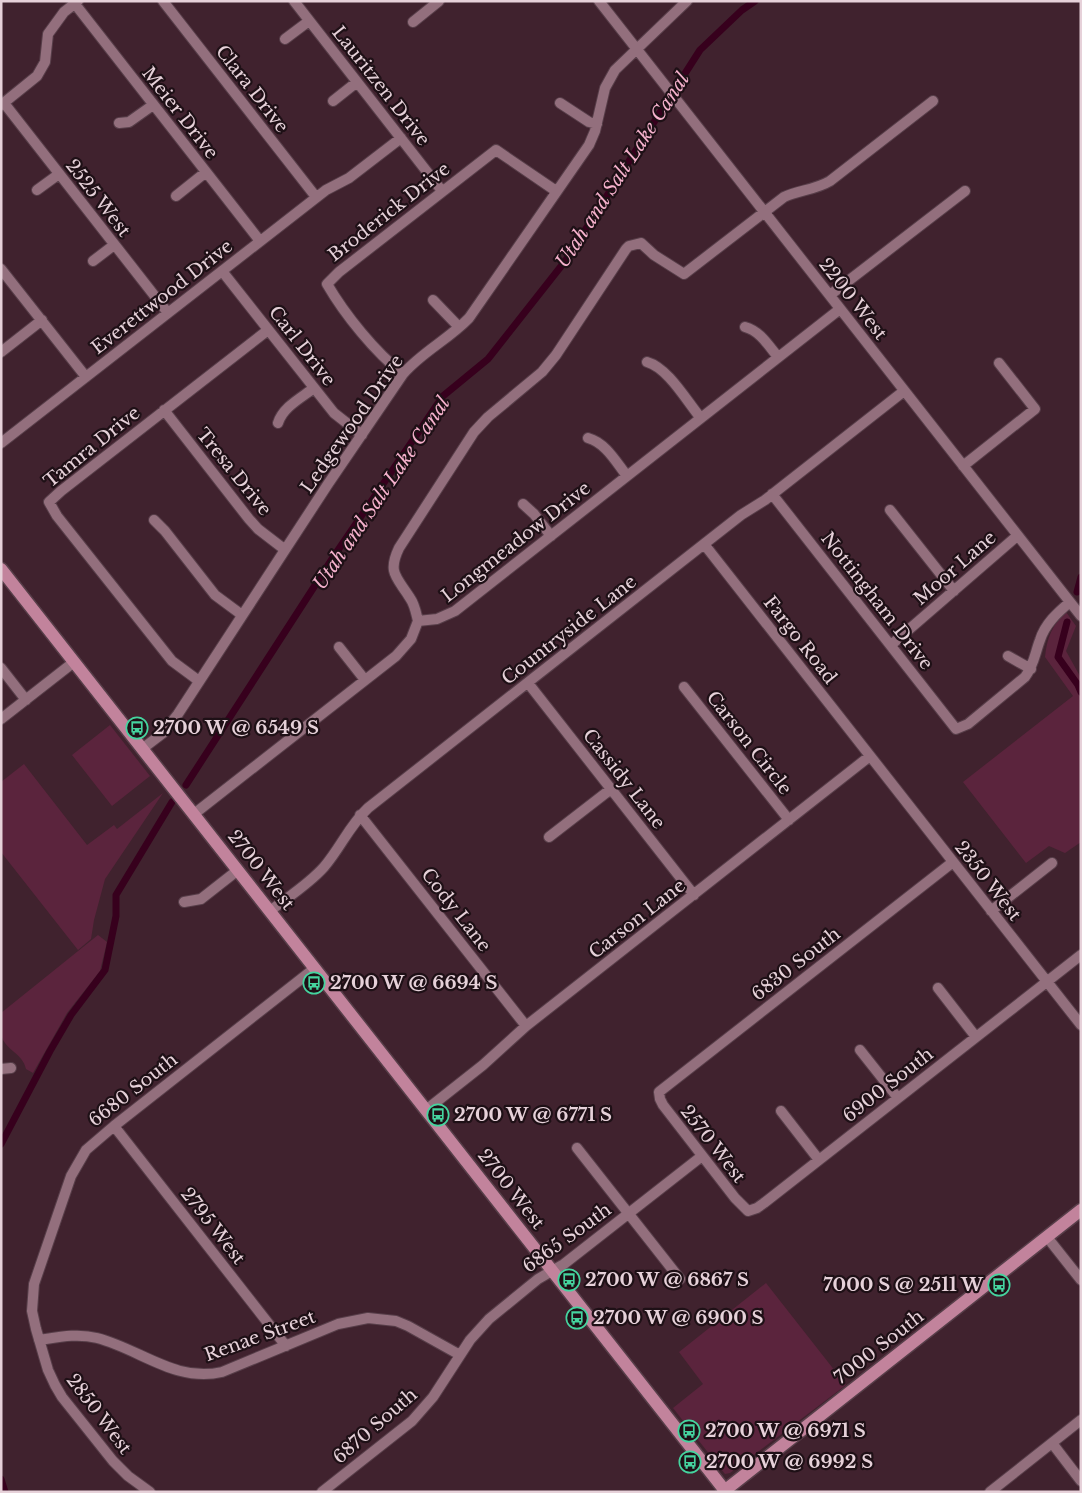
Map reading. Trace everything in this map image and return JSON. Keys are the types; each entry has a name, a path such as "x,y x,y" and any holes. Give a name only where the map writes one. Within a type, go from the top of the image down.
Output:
{"main road":[{"name":"2700 West","path":"1,569 724,1491"},
{"name":"7000 South","path":"724,1491 1081,1210"}],"street":[{"name":"Clara Drive","path":"163,1 316,198"},
{"name":"Lauritzen Drive","path":"294,1 442,191"},
{"path":"413,22 439,1"},
{"name":"2200 West","path":"599,1 1080,613"},
{"name":"Ledgewood Drive","path":"142,749 169,727 284,550 403,374 410,365 459,328 468,318 589,144 597,124 605,88 615,70 687,1"},
{"path":"2,104 37,76 45,62 48,34 64,12 76,3"},
{"name":"Meier Drive","path":"76,3 260,241"},
{"path":"286,39 309,21"},
{"path":"333,101 357,82"},
{"path":"194,814 405,648 416,630 418,621 413,603 399,583 393,570 393,559 399,548 474,432 532,382 556,355 629,246 641,244 654,255 684,274 784,198 792,194 814,189 830,181 933,100"},
{"path":"560,103 589,122 597,124"},
{"name":"2525 West","path":"2,104 168,313"},
{"path":"118,123 129,122 153,105"},
{"name":"Everettwood Drive","path":"1,443 326,190 345,181 401,138"},
{"name":"Broderick Drive","path":"403,374 379,353 327,284 339,272 496,150 556,191"},
{"path":"176,196 206,172"},
{"path":"37,190 59,174"},
{"path":"830,295 965,191"},
{"path":"93,261 114,245"},
{"path":"1,269 86,377"},
{"name":"Carl Drive","path":"222,271 334,413 362,435"},
{"path":"433,300 459,328"},
{"name":"Longmeadow Drive","path":"418,621 437,619 455,612 700,417 840,309"},
{"path":"1,352 42,320"},
{"path":"745,327 759,333 778,357"},
{"name":"Tamra Drive","path":"199,681 172,661 57,516 49,502 60,491 268,330"},
{"path":"647,362 655,364 663,371 700,417"},
{"path":"963,466 1035,409 999,363"},
{"path":"278,423 279,418 288,408 314,388"},
{"name":"Countryside Lane","path":"270,911 323,868 360,815 741,515 772,494 904,391"},
{"name":"Tresa Drive","path":"164,410 249,519 258,529 284,550"},
{"path":"588,438 596,440 602,445 627,476"},
{"name":"Nottingham Drive","path":"772,494 956,728 968,724 1012,689 1031,669"},
{"path":"523,504 534,514 551,536"},
{"path":"890,510 954,591"},
{"path":"154,520 215,595 242,615"},
{"name":"Moor Lane","path":"891,645 1018,536"},
{"name":"Fargo Road","path":"704,544 870,756"},
{"path":"1008,656 1031,669 1043,631 1054,616 1070,602"},
{"path":"339,647 365,680"},
{"path":"1,719 74,662"},
{"path":"1,668 26,700"},
{"name":"Cassidy Lane","path":"528,683 694,894"},
{"name":"Carson Circle","path":"684,687 789,820"},
{"name":"Carson Lane","path":"426,1110 483,1065 526,1026 870,756"},
{"name":"2350 West","path":"870,756 1081,1025"},
{"path":"549,838 611,789"},
{"name":"Cody Lane","path":"360,815 526,1026"},
{"name":"6830 South","path":"659,1092 953,862"},
{"path":"991,911 1052,863"},
{"path":"184,902 201,899 238,870"},
{"name":"6900 South","path":"748,1211 757,1208 1081,955"},
{"name":"6680 South","path":"34,1284 66,1189 77,1164 92,1145 315,968"},
{"path":"938,988 976,1037"},
{"path":"860,1050 898,1098"},
{"name":"2570 West","path":"659,1092 662,1105 742,1206 748,1211"},
{"path":"781,1111 819,1160"},
{"name":"2795 West","path":"114,1126 286,1346"},
{"path":"576,1148 680,1279"},
{"name":"6865 South","path":"460,1355 470,1340 489,1319 538,1279 564,1264 702,1156"},
{"path":"1047,1237 1081,1280"},
{"name":"2850 West","path":"34,1284 32,1311 48,1370 55,1385 62,1397 113,1462 137,1489 150,1492"},
{"name":"Renae Street","path":"39,1340 81,1335 98,1338 173,1370 193,1375 206,1375 222,1372 338,1324 368,1318 396,1321 460,1355"},
{"name":"6870 South","path":"322,1492 412,1421 433,1397 460,1355"},
{"path":"990,1492 1081,1420"},
{"path":"1052,1443 1081,1481"}],"shaded area":[{"path":"1066,612 1076,626 1066,651 1081,678 1081,842 1065,853 1049,846 1026,863 963,782 1073,696 1045,657 1051,632"},
{"path":"110,725 150,776 112,806 72,755"},
{"path":"24,764 87,845 114,825 117,829 163,793 105,879 91,939 78,950 1,852 1,782"},
{"path":"98,935 107,942 100,971 67,1013 33,1073 26,1069 21,1059 9,1048 3,1039 1,1034 1,1013"},
{"path":"766,1283 846,1385 730,1473 725,1474 673,1408 703,1384 679,1352"}],"waterway":[{"name":"Utah and Salt Lake Canal","path":"186,785 334,556 443,396 488,359 566,260 700,50 742,10 755,1"},
{"path":"1077,592 1081,577"},
{"path":"1067,622 1058,657 1081,692"},
{"name":"Utah and Salt Lake Canal","path":"1,1144 71,1015 105,970 116,916 116,895 172,802"},
{"name":"Utah and Salt Lake Canal","path":"1,1479 5,1492"}],"place":[{"name":"2700 W @ 6549 S","path":"137,728"},
{"name":"2700 W @ 6694 S","path":"314,983"},
{"name":"2700 W @ 6771 S","path":"438,1115"},
{"name":"2700 W @ 6867 S","path":"569,1280"},
{"name":"7000 S @ 2511 W","path":"999,1285"},
{"name":"2700 W @ 6900 S","path":"577,1318"},
{"name":"2700 W @ 6971 S","path":"689,1431"},
{"name":"2700 W @ 6992 S","path":"690,1462"}]}
